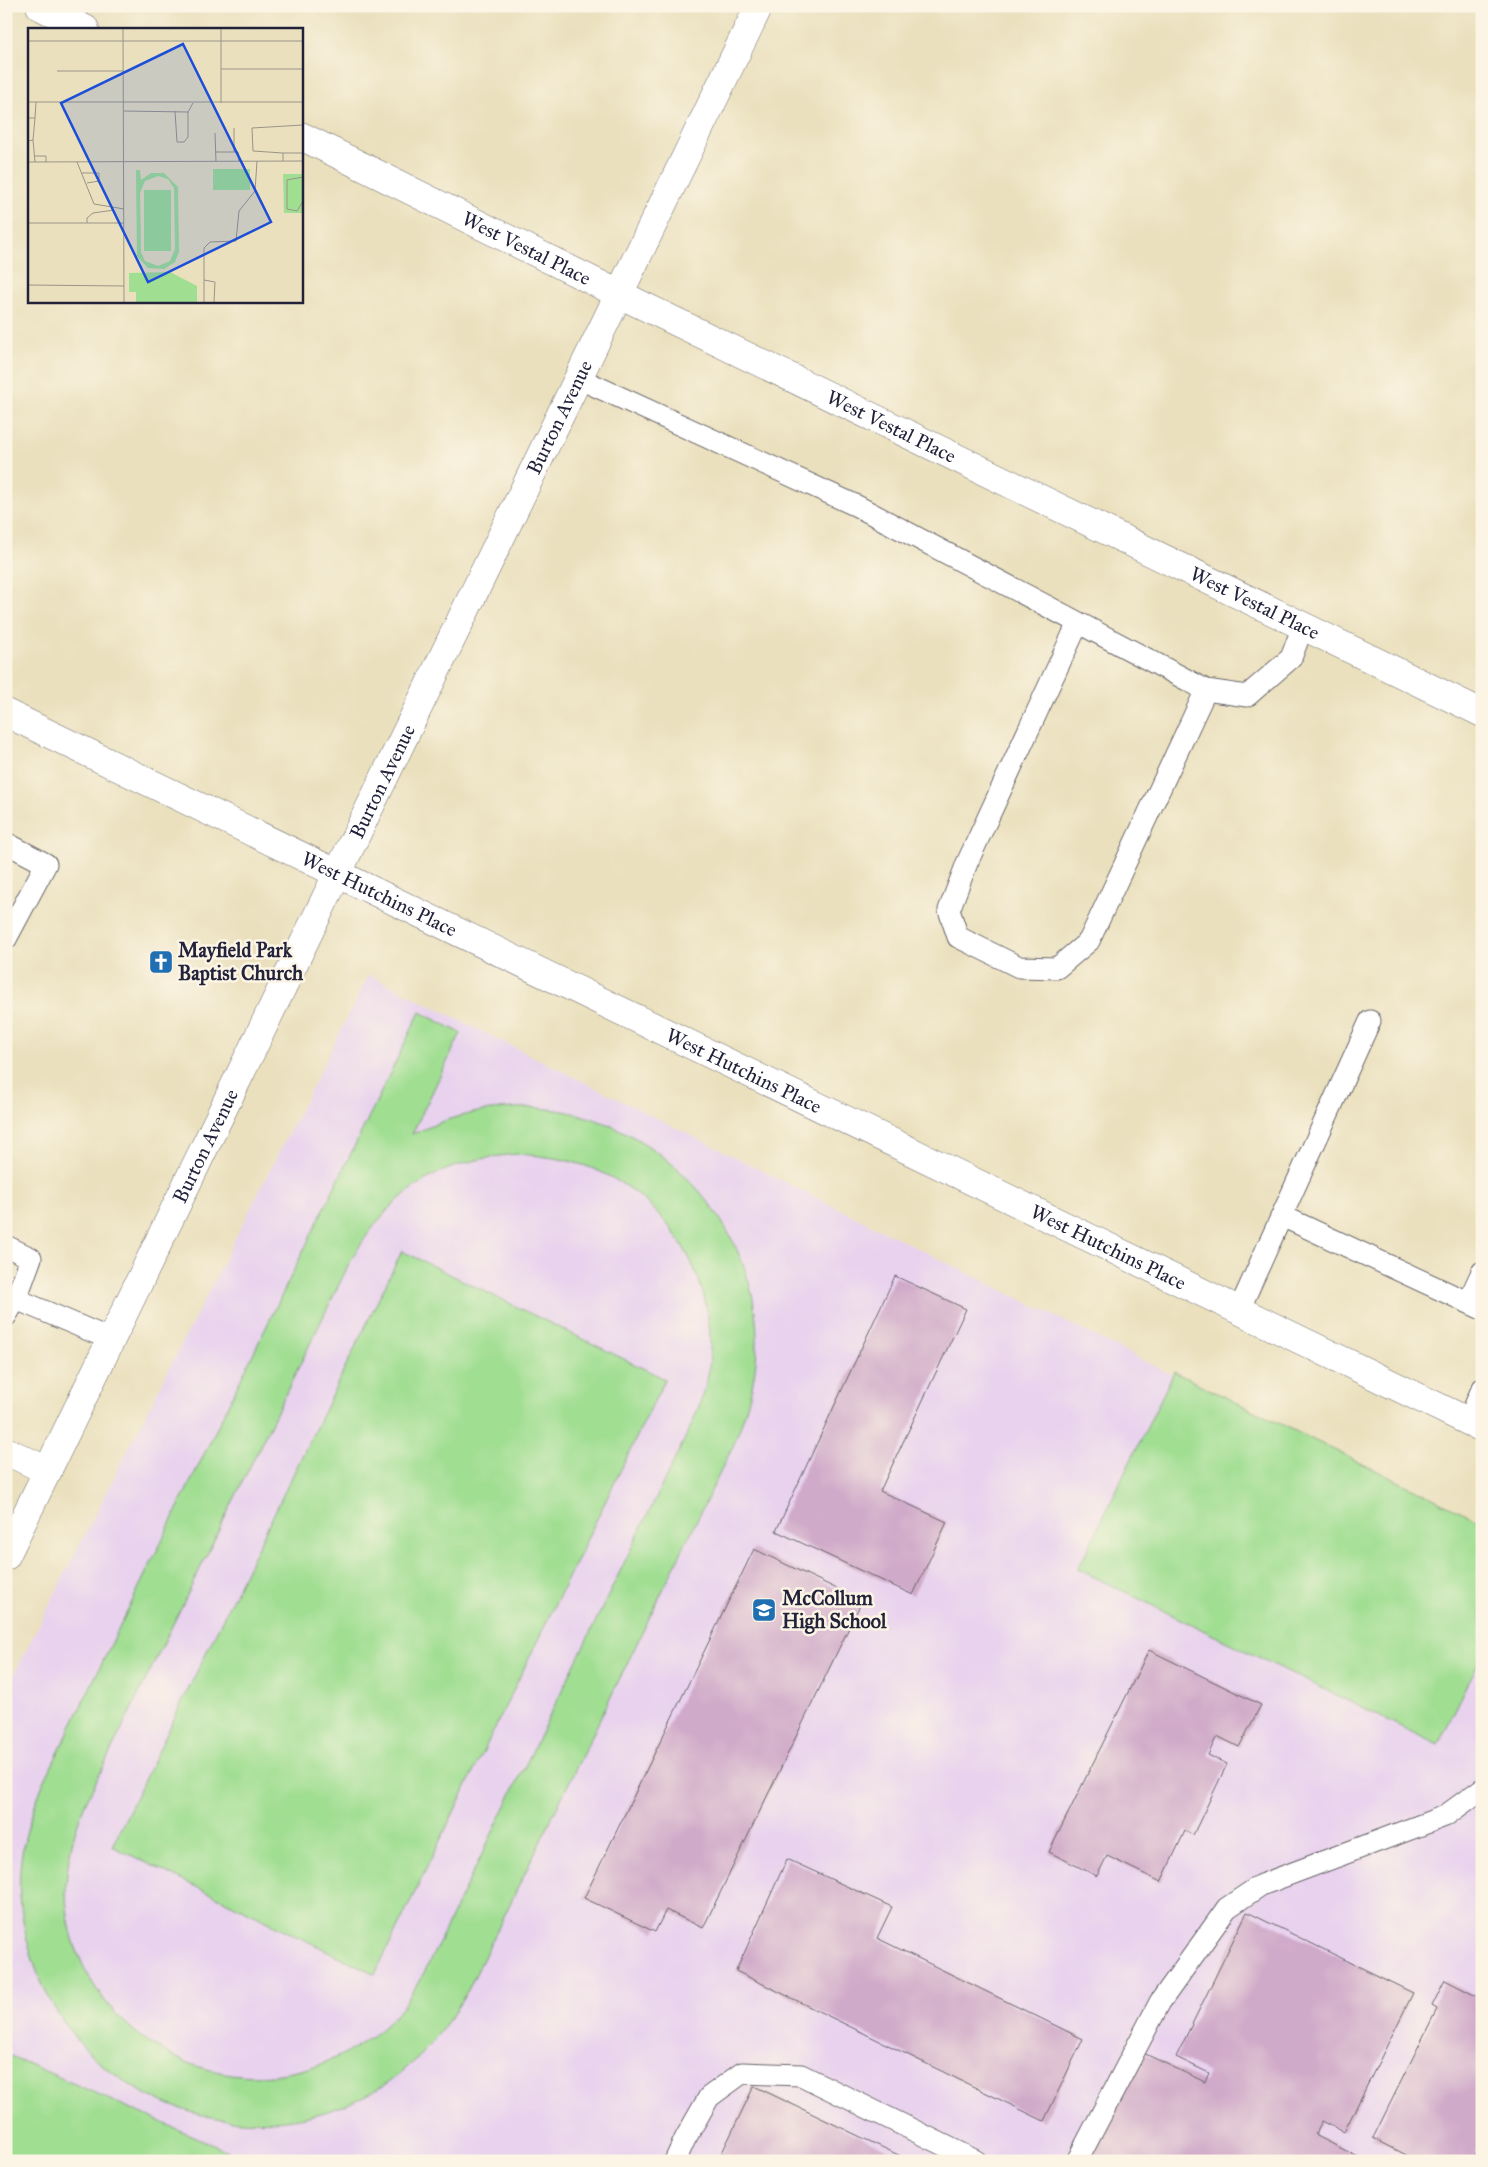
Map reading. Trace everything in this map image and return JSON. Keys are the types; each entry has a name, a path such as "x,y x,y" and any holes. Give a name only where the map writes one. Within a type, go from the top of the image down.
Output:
{"street":[{"path":"40,6 83,28"},
{"name":"Burton Avenue","path":"6,1556 759,6"},
{"name":"West Vestal Place","path":"302,136 619,294 1482,713"},
{"name":"West Hutchins Place","path":"6,713 1475,1425"},
{"path":"6,1451 48,1471"}],"lane":[{"path":"578,378 857,506 1206,690 1247,696 1291,658 1303,626"},
{"path":"1078,623 967,863 949,910 958,937 1019,967 1057,968 1089,941 1206,690"},
{"path":"6,843 46,864 6,939"},
{"path":"1239,1310 1370,1021"},
{"path":"1282,1216 1475,1305 1482,1272"},
{"path":"6,1246 32,1258 11,1308 112,1340"},
{"path":"1475,1425 1482,1389"},
{"path":"1077,2161 1160,2002 1227,1908 1261,1885 1445,1816 1482,1789"},
{"path":"675,2161 709,2097 742,2073 801,2075 976,2161"}],"shaded area":[{"name":"McCollum High School","path":"369,975 1482,1529 1482,2161 6,2161 6,1690"}],"green space":[{"path":"420,1012 461,1033 412,1134 453,1118 488,1110 515,1108 562,1111 606,1124 647,1145 683,1174 714,1209 737,1250 752,1294 757,1354 747,1407 733,1446 468,1990 448,2022 412,2063 399,2075 367,2095 320,2113 272,2121 224,2119 178,2108 134,2088 96,2059 64,2023 40,1979 29,1949 20,1901 20,1869 28,1827 43,1784","holes":["517,1154 573,1162 605,1174 631,1189 653,1208 672,1230 687,1254 699,1281 707,1309 710,1338 709,1368 700,1405 425,1971 401,2008 379,2031 351,2050 322,2064 306,2069 273,2075 233,2074 195,2065 160,2049 129,2026 103,1998 83,1965 70,1928 66,1888 74,1835 81,1814 351,1260 383,1215 400,1198 419,1184 440,1172 463,1164"]},
{"path":"402,1251 665,1379 375,1974 112,1846"},
{"path":"1174,1372 1482,1522 1482,1655 1438,1745 1078,1569"},
{"path":"6,2054 250,2161 6,2161"}],"building":[{"path":"895,1276 966,1309 880,1491 947,1522 913,1595 776,1531"},
{"path":"754,1549 862,1601 703,1928 666,1910 655,1932 584,1898"},
{"path":"1149,1650 1261,1705 1239,1747 1217,1736 1208,1755 1227,1764 1193,1835 1185,1831 1161,1882 1107,1856 1097,1876 1049,1852"},
{"path":"787,1859 892,1907 877,1938 1083,2039 1044,2121 736,1971"},
{"path":"1247,1912 1413,1993 1344,2132 1322,2121 1315,2135 1366,2161 1085,2161 1139,2051 1205,2082 1209,2073 1176,2057"},
{"path":"1445,1980 1482,1999 1482,2141 1472,2161 1418,2161 1373,2138 1437,2009 1432,2006"},
{"path":"754,2086 911,2161 718,2161"}],"place":[{"name":"Mayfield Park Baptist Church","path":"161,962"},
{"name":"McCollum High School","path":"764,1610"}]}
